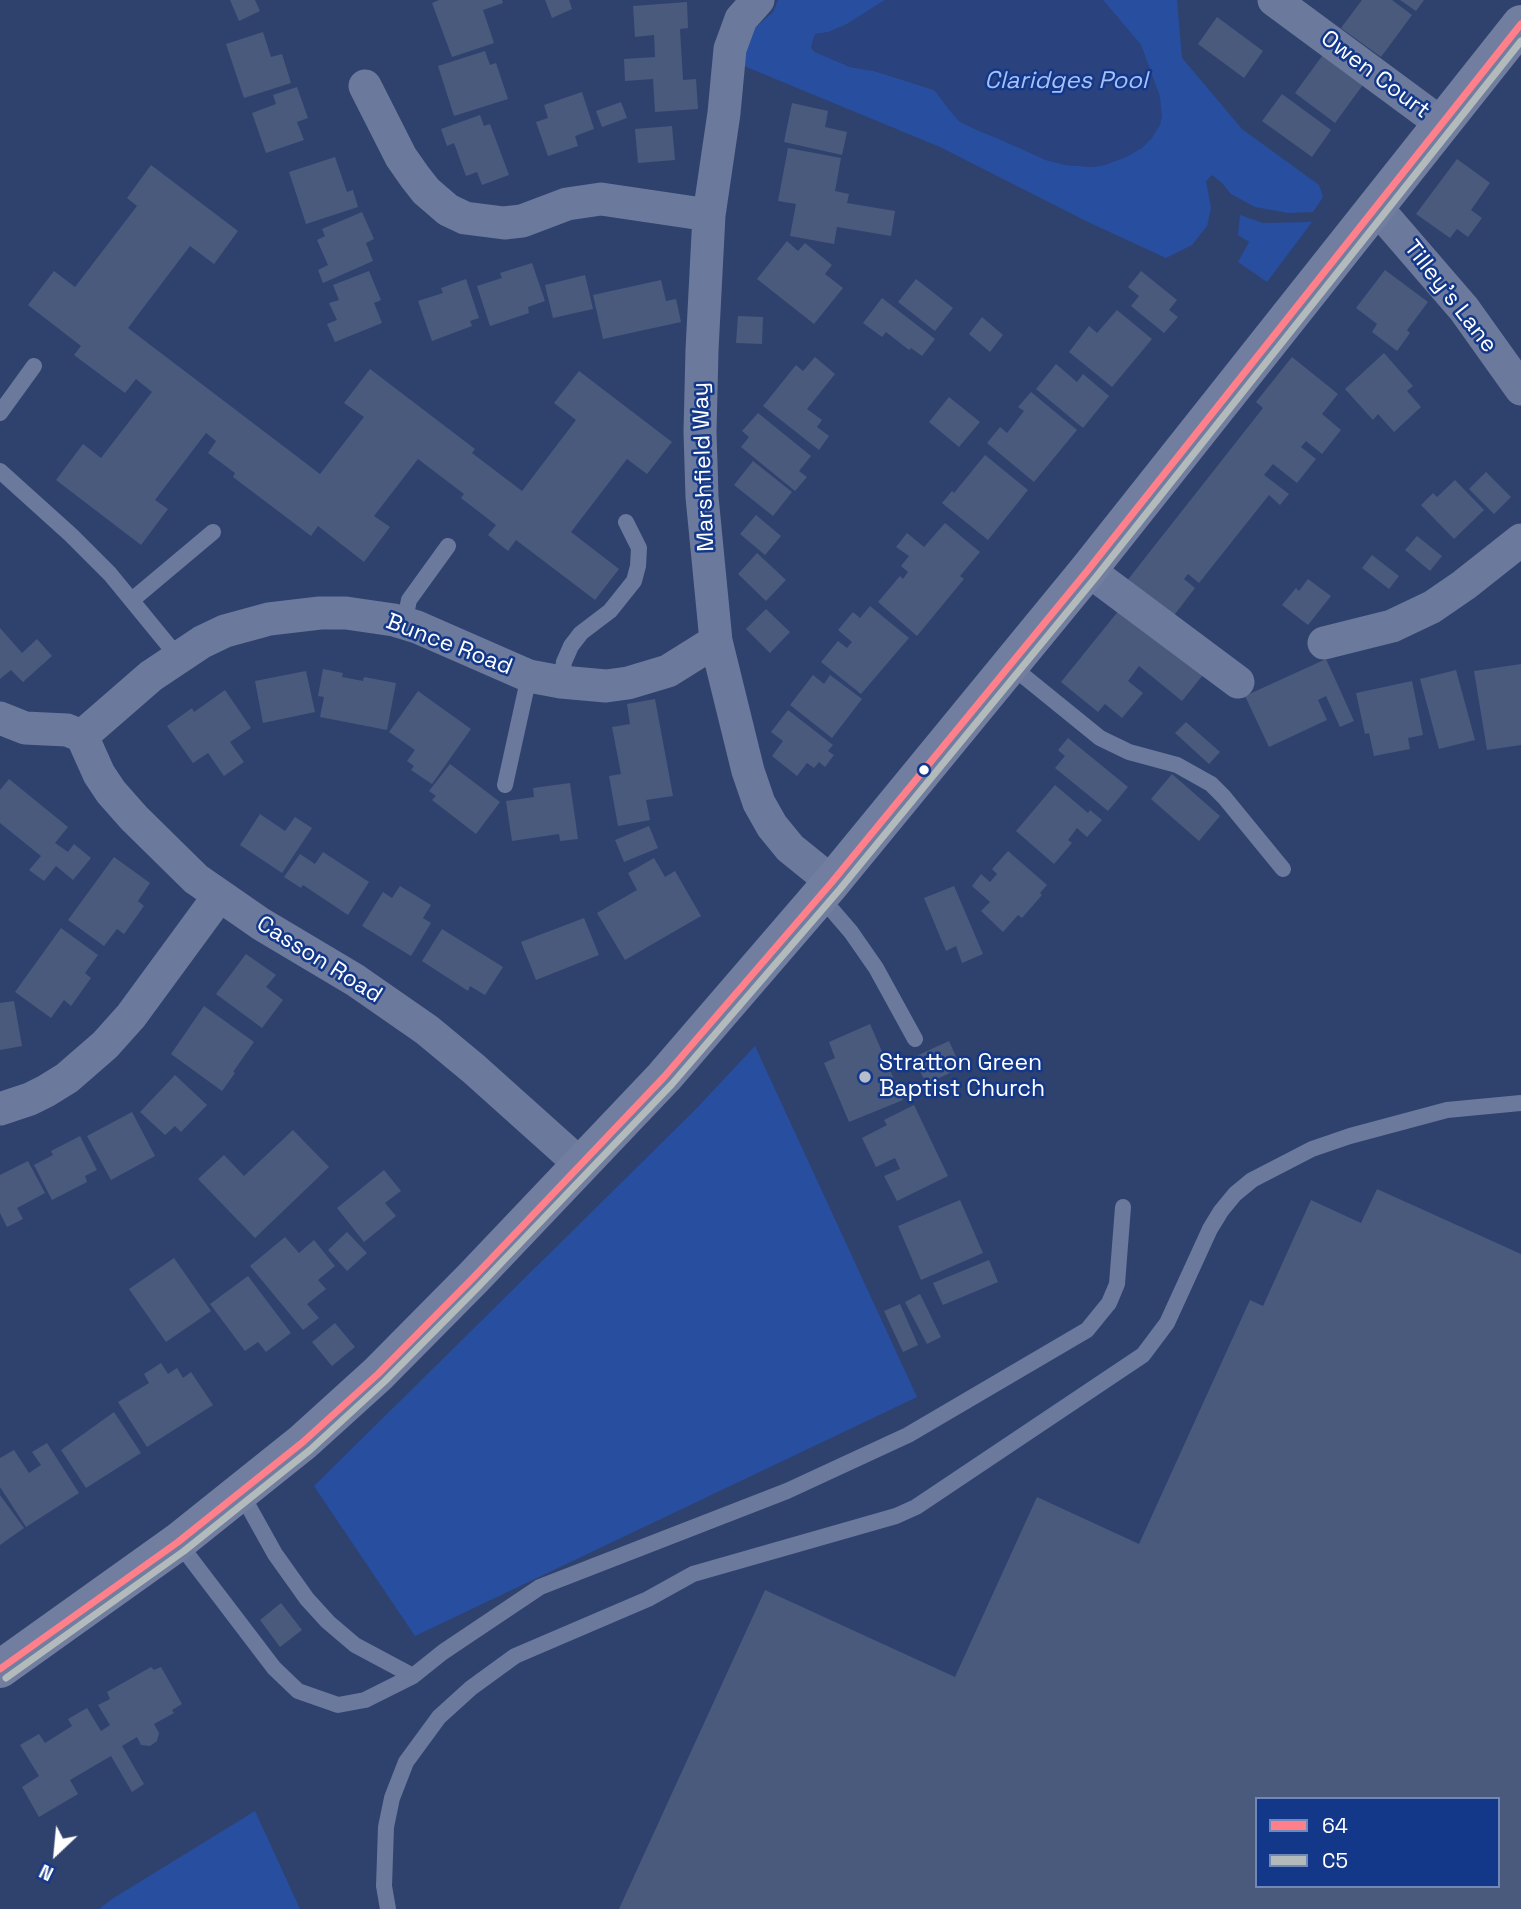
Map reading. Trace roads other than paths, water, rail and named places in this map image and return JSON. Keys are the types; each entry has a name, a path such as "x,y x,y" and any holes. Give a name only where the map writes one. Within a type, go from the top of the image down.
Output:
{"main road":[{"path":"0,1670 178,1542 303,1442 377,1374 473,1278 704,1032 826,889 1088,569 1521,24"}],"street":[{"name":"Owen Court","path":"1274,0 1442,124"},
{"name":"Marshfield Way","path":"742,6 730,49 709,215 700,432 702,497 716,641 745,759 759,803 772,826 826,889"},
{"path":"365,86 401,157 415,177 426,191 448,210 466,218 487,223 513,222 567,204 601,199 709,215"},
{"name":"Tilley's Lane","path":"1376,207 1464,309 1521,390"},
{"path":"1324,643 1384,628 1432,607 1521,540"},
{"path":"1088,569 1238,682"},
{"name":"Bunce Road","path":"82,736 131,692 178,657 225,631 269,619 320,613 372,616 404,623 545,679 606,686 668,671 716,641"},
{"path":"2,723 25,728 67,730 82,736"},
{"name":"Casson Road","path":"82,736 99,774 111,792 173,858 219,896 355,980 427,1030 581,1165"},
{"path":"0,1109 30,1100 88,1062 131,1016 219,896"}],"lane":[{"path":"0,413 34,366"},
{"path":"0,471 110,574 178,657"},
{"path":"505,785 545,679 564,662 571,646 581,634 610,611 634,581 639,548 626,522"},
{"path":"132,600 213,532"},
{"path":"404,623 409,600 448,546"},
{"path":"1010,665 1100,738 1129,752 1177,765 1211,784 1283,869"},
{"path":"826,889 876,968 915,1039"},
{"path":"388,1909 384,1886 384,1855 392,1798 406,1762 439,1717 471,1688 516,1656 648,1599 693,1574 896,1516 930,1499 1143,1355 1167,1323 1210,1229 1222,1211 1235,1194 1252,1180 1282,1162 1350,1136 1447,1110 1521,1103"},
{"path":"178,1542 274,1668 299,1691 338,1704 365,1700 413,1676 443,1652 540,1587 787,1491 908,1435 1087,1330 1109,1303 1117,1284 1123,1207"},
{"path":"241,1493 275,1554 307,1599 328,1622 355,1645 413,1676"}],"water":[{"name":"Claridges Pool","path":"885,0 1103,0 1141,45 1160,97 1160,125 1142,148 1128,156 1092,167 1066,165 1046,160 960,122 931,88 874,71 850,67 815,52 812,43 815,34 829,32 847,24"}],"place":[{"name":"Stratton Green Baptist Church","path":"865,1077"}]}
